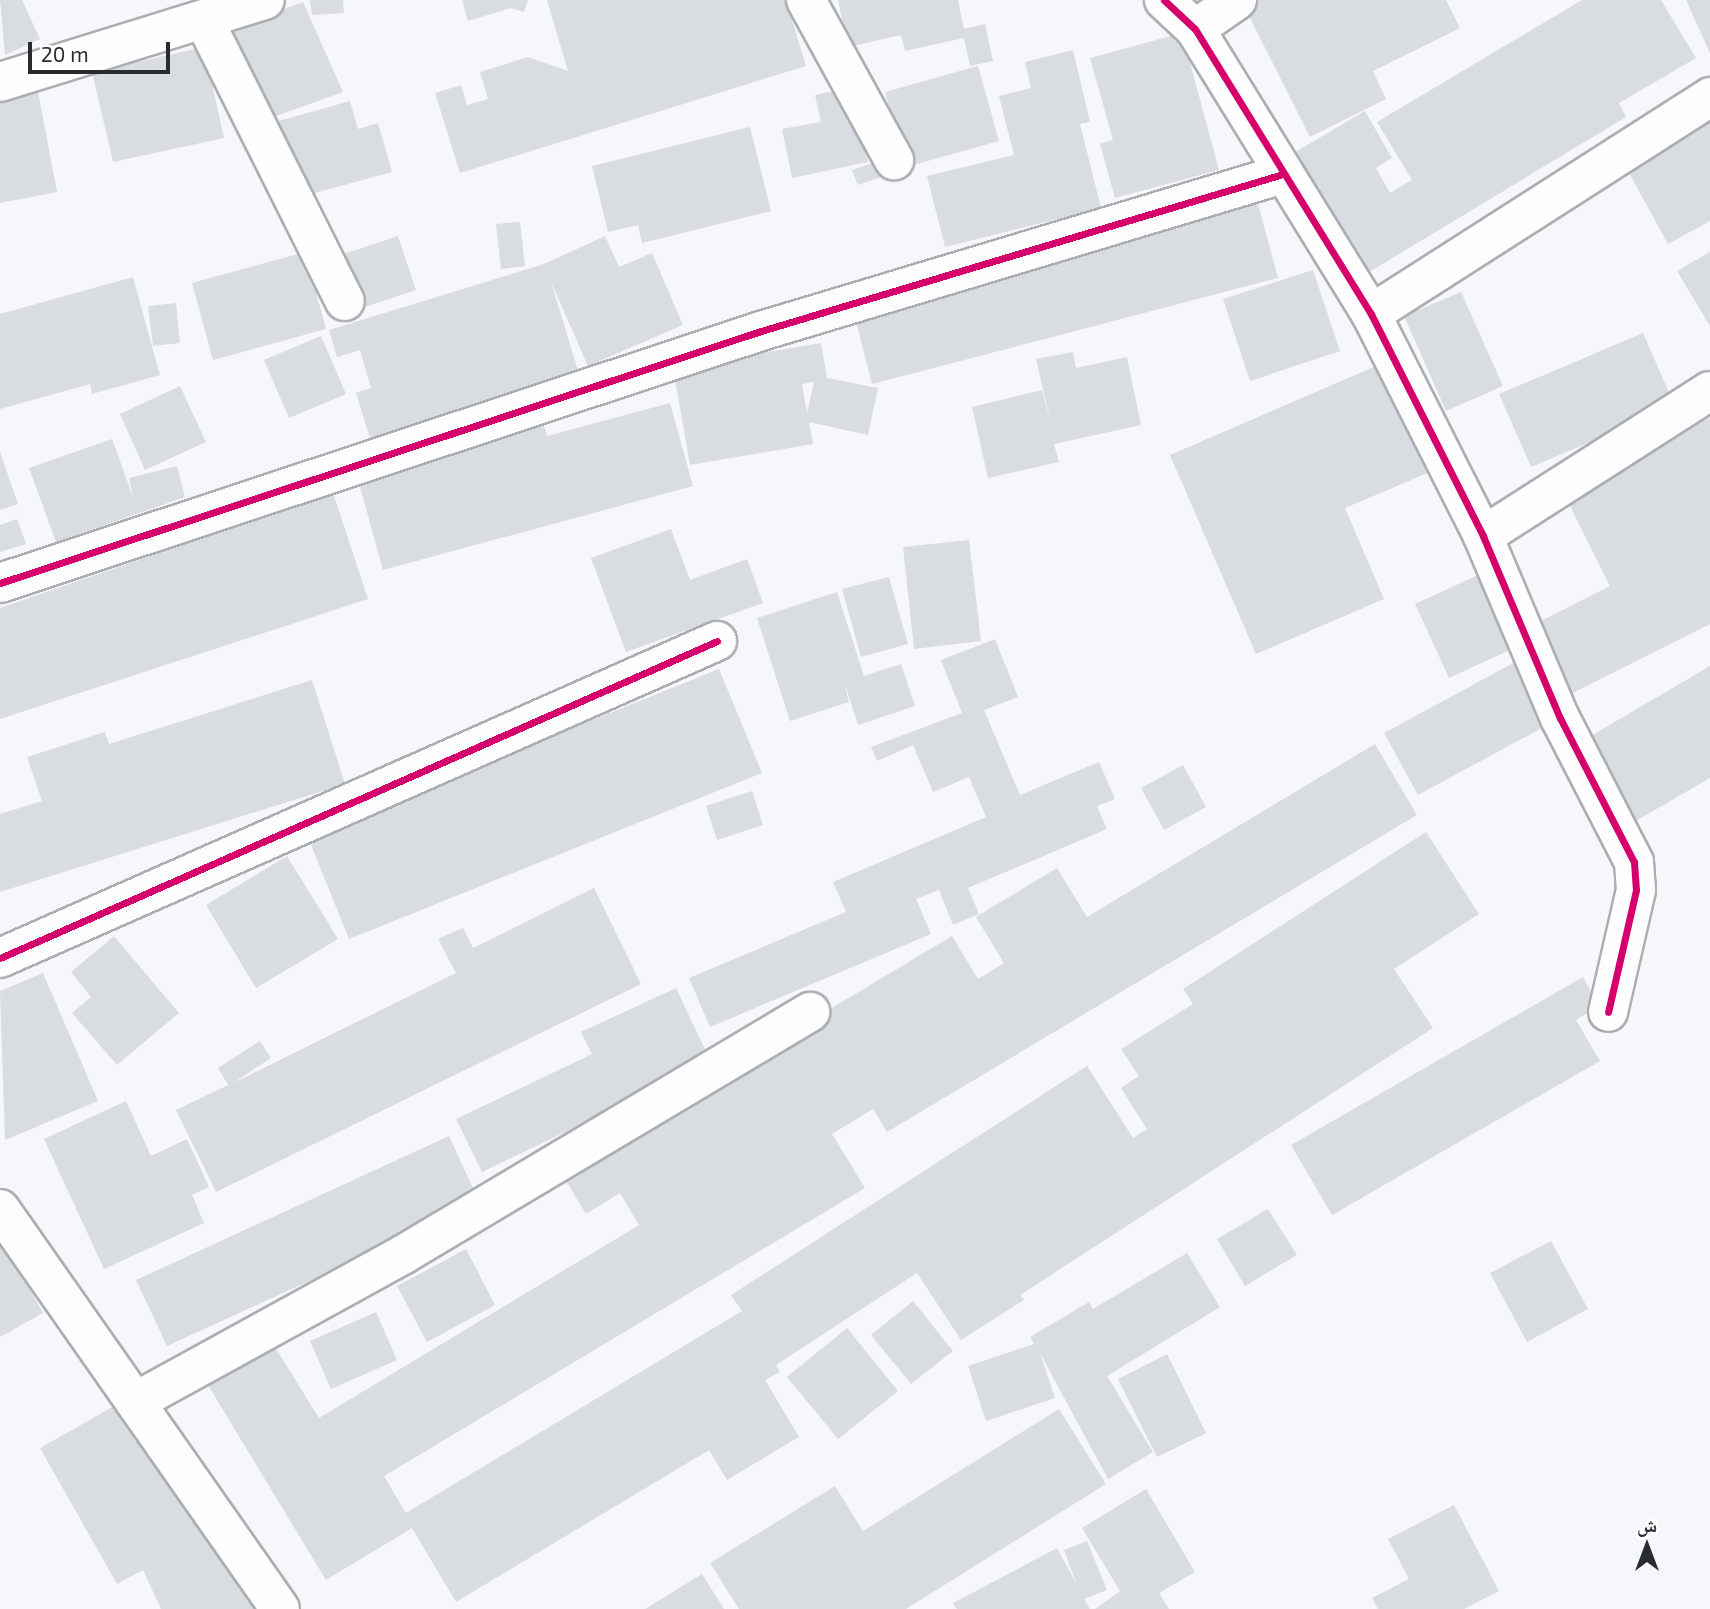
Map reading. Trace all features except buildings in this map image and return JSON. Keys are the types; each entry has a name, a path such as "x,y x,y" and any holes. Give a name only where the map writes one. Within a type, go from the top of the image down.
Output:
{"street":[{"path":"0,82 205,22 265,0"},
{"path":"806,0 894,160"},
{"path":"1164,0 1195,29 1371,314 1483,536 1560,718 1634,862 1636,890 1608,1012"},
{"path":"1195,29 1237,0"},
{"path":"205,22 345,301"},
{"path":"1371,314 1710,97"},
{"path":"0,583 761,331 1283,173"},
{"path":"1483,536 1710,391"},
{"path":"0,958 717,641"},
{"path":"135,1402 404,1254 810,1012"},
{"path":"0,1209 280,1609"}],"cycle path":[{"path":"1164,0 1195,29 1371,314 1483,536 1560,718 1634,862 1636,890 1608,1012"},
{"path":"0,583 761,331 1283,174"},
{"path":"0,958 717,641"}]}
